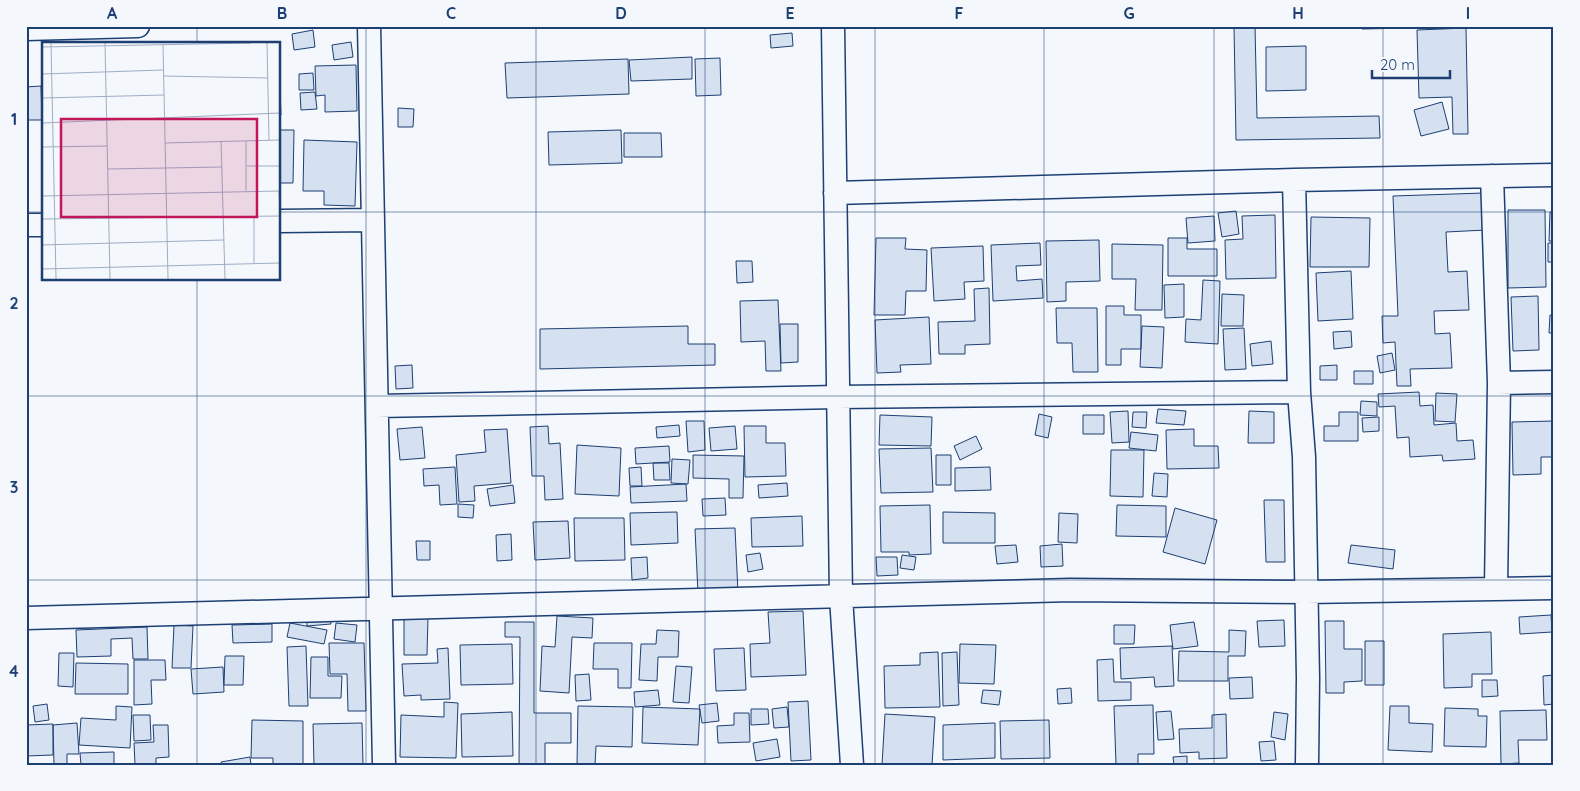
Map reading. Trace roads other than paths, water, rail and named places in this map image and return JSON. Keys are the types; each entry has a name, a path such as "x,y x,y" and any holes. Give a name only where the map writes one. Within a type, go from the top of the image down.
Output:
{"street":[{"path":"26,29 138,26"},
{"path":"369,26 384,765"},
{"path":"833,26 841,597 852,765"},
{"path":"835,192 1554,175"},
{"path":"1492,176 1499,383 1496,588"},
{"path":"1294,180 1299,392 1304,457 1308,678 1307,765"},
{"path":"280,222 373,220"},
{"path":"26,225 42,225"},
{"path":"1499,383 1554,382"},
{"path":"377,406 838,397 1299,392"},
{"path":"26,618 1070,590 1306,592 1554,588"}]}
